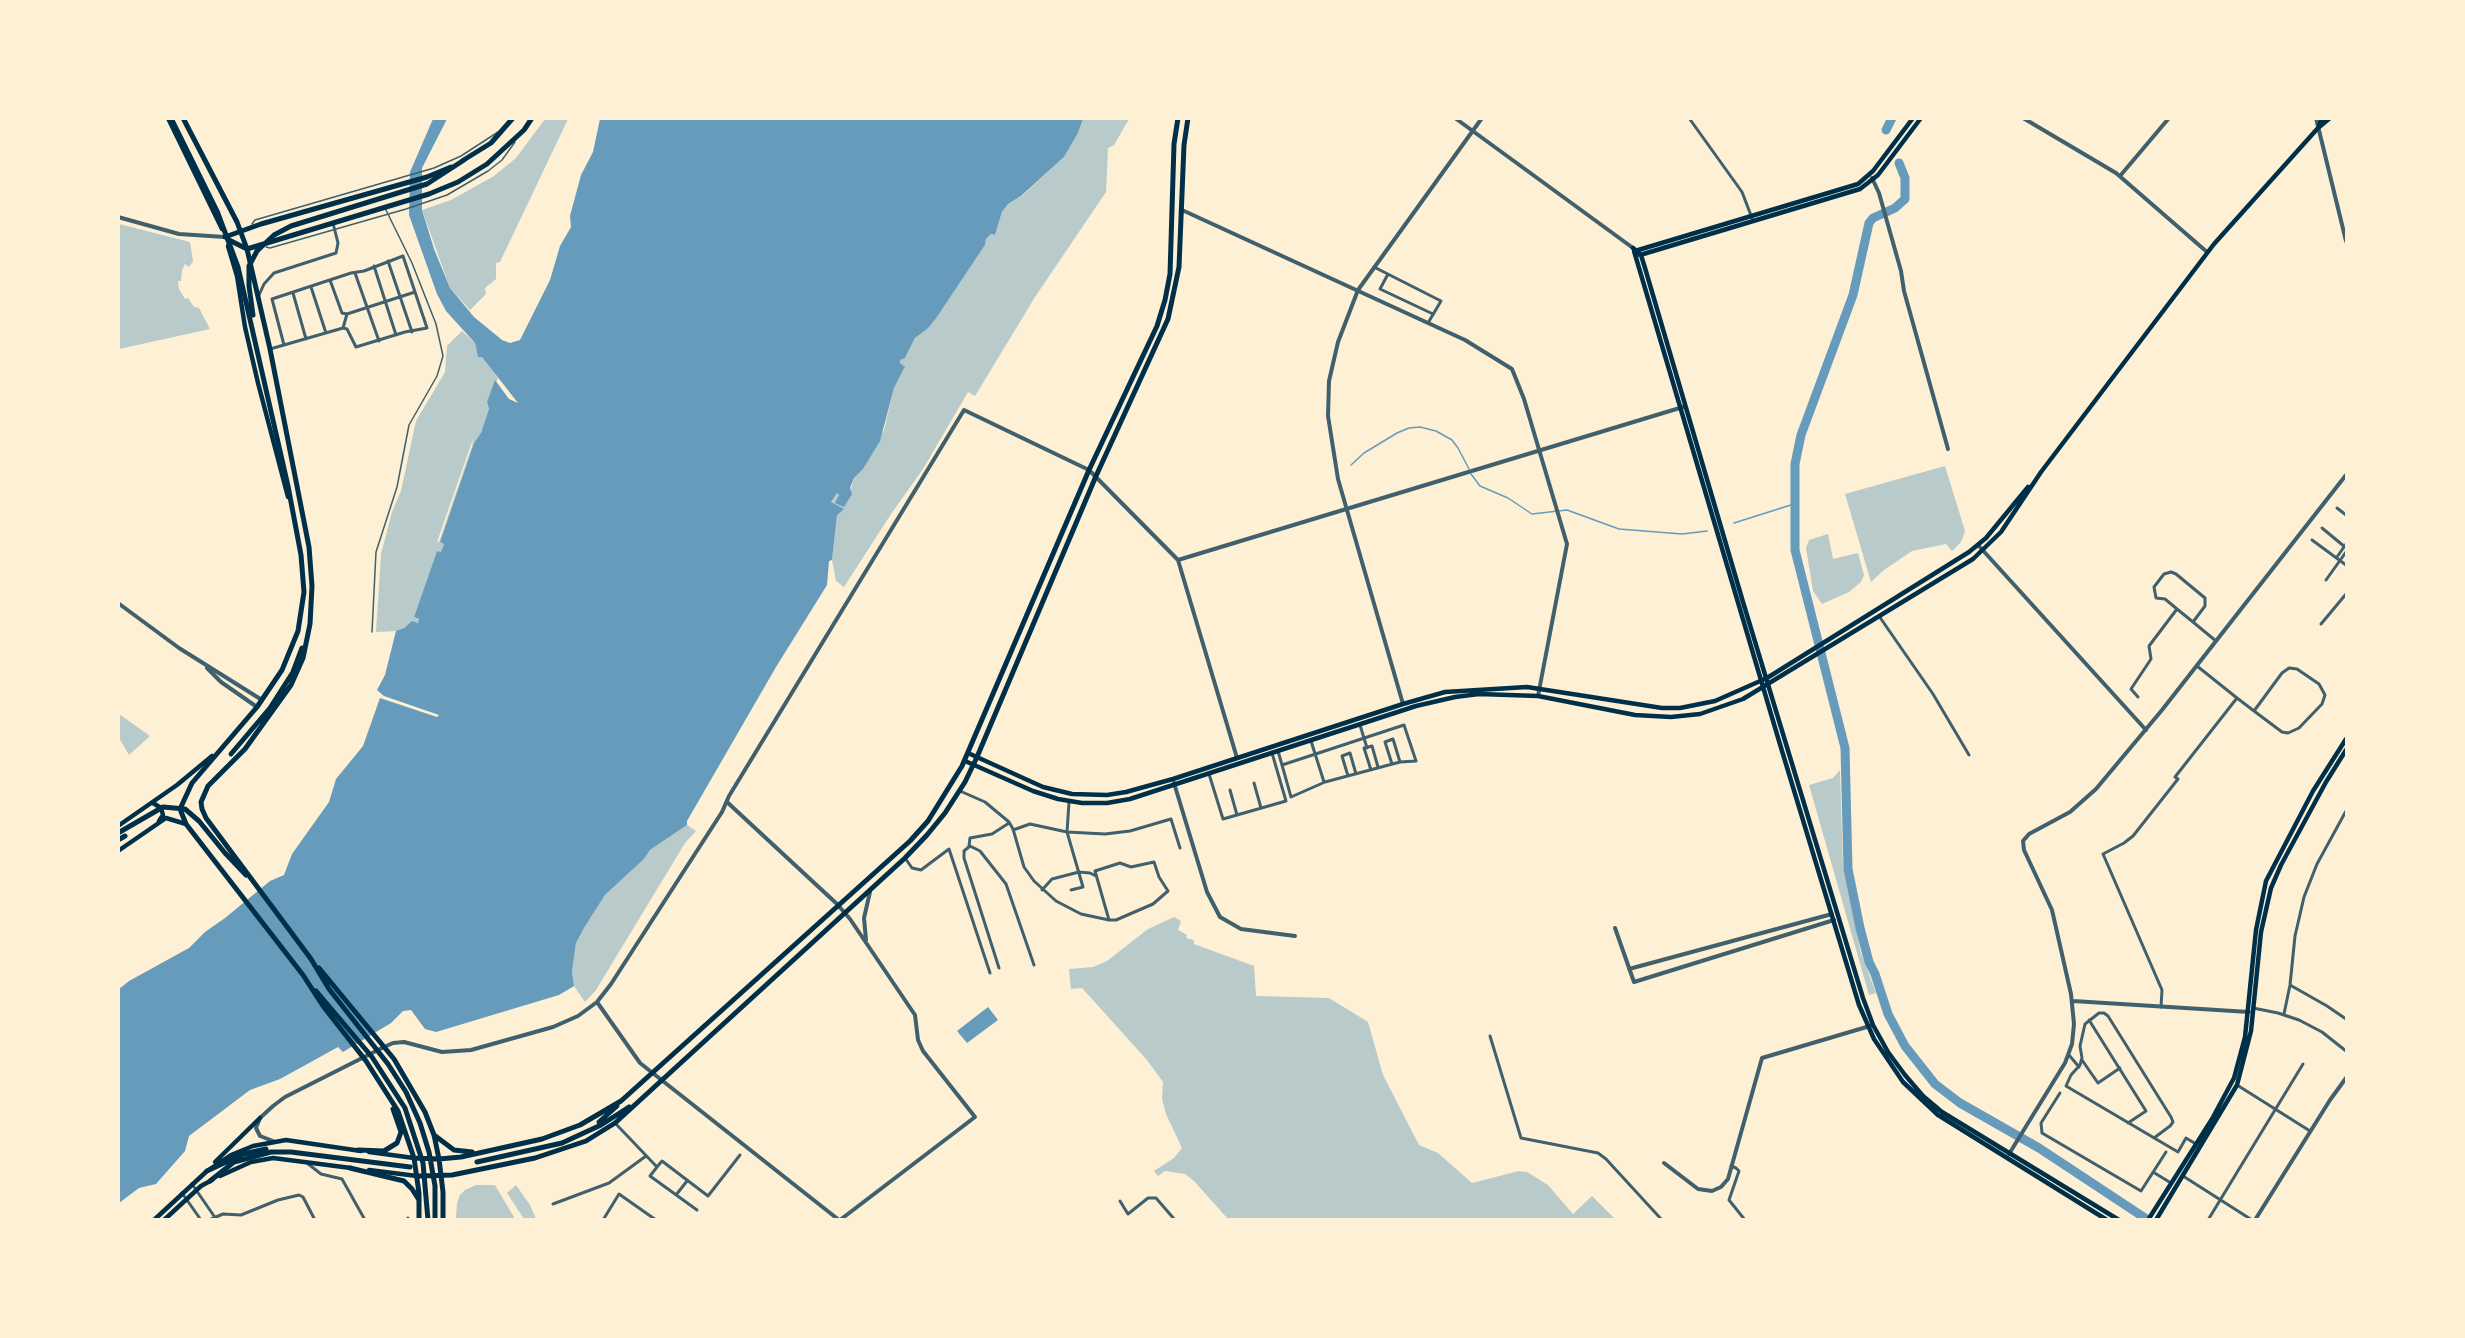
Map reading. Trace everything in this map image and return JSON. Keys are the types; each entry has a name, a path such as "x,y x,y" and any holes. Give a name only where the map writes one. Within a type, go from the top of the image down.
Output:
{"main road":[{"path":"169,118 225,237 237,276 245,327 271,435 292,510"},
{"path":"169,118 226,233 238,267 279,446 303,568 301,617 287,660 257,707 189,787 180,809 186,824 202,845 303,975 372,1057 405,1108 423,1163 428,1220"},
{"path":"183,118 247,249 259,295 311,563 312,613 299,670 278,706 245,749 208,786 201,802 206,818 311,959 329,988 388,1064 411,1103 423,1132 432,1165 435,1220"},
{"path":"255,337 249,271 257,252 274,235 291,226 409,190 442,176 490,142 513,118"},
{"path":"225,237 247,249 429,194 458,182 494,158 524,130 532,118"},
{"path":"641,1099 601,1125 569,1141 477,1161 568,1137 599,1122 918,832 942,801 965,761 1089,470 1149,344 1165,300 1171,259 1174,144 1178,118"},
{"path":"164,1220 201,1186 235,1168 267,1158 441,1177 535,1158 568,1149 585,1141 615,1123 927,836 960,791 977,757 1096,476 1151,361 1171,311 1179,267 1184,145 1188,118"},
{"path":"1752,219 1854,185 1869,175 1913,118"},
{"path":"1921,118 1874,180 1860,189 1636,252 1871,1026 1894,1061 1923,1096 1950,1117 2119,1220"},
{"path":"2318,128 2322,118"},
{"path":"968,753 1030,782 1072,794 1096,796 1118,794 1209,773 1360,724 1404,706 1468,695 1538,696 1635,715 1683,717 1721,708 1769,685 1829,648 1978,545 2041,471 2208,252 2318,128 2330,118"},
{"path":"490,142 495,143 498,147 494,158"},
{"path":"225,237 261,224 386,190 464,160"},
{"path":"1683,407 1762,688 1859,1005 1896,1073 1933,1111 1964,1133 2107,1220"},
{"path":"965,761 1033,791 1069,802 1121,801 1237,758 1445,692 1540,688 1635,705 1676,708 1724,699 1767,678 1827,641 1973,559 2001,532 2041,471"},
{"path":"231,754 270,708 293,672 307,635"},
{"path":"2149,1217 2234,1078 2251,1011 2257,918 2266,881 2313,791 2346,739"},
{"path":"118,826 153,803 221,748"},
{"path":"2156,1219 2237,1085 2246,1054 2263,917 2273,880 2346,750"},
{"path":"153,803 161,808 163,815 157,823"},
{"path":"118,840 122,834 163,807 185,809 199,821 236,867 254,883"},
{"path":"118,851 157,823 170,818 186,824"},
{"path":"311,959 394,1059 416,1094 434,1135 441,1177 443,1220"},
{"path":"303,975 323,1006 374,1072 402,1120 414,1158 419,1220"},
{"path":"358,1150 384,1151 393,1147 399,1140 401,1128 388,1096"},
{"path":"154,1220 197,1179 231,1155 273,1141 293,1141 414,1158 439,1159 492,1150 565,1132 621,1101"},
{"path":"207,1171 260,1118"},
{"path":"434,1135 454,1150 492,1150"},
{"path":"207,1171 243,1154 270,1148 301,1150 410,1166 291,1152 271,1152 234,1162 210,1181"},
{"path":"350,1168 404,1181 412,1189 419,1202"}],"street":[{"path":"1455,118 1636,252"},
{"path":"1404,706 1346,509 1331,442 1328,394 1334,353 1358,290 1482,118"},
{"path":"1689,118 1742,192 1752,219"},
{"path":"2023,118 2120,176 2208,252"},
{"path":"2120,176 2169,118"},
{"path":"2316,118 2346,241"},
{"path":"1869,175 1874,180 1883,206 1948,449"},
{"path":"1182,210 1465,340 1512,369 1562,521 1567,549 1538,696"},
{"path":"118,217 179,234 225,237"},
{"path":"259,295 264,284 274,273 336,253 338,243 332,222"},
{"path":"270,349 306,339 343,328 347,329 356,347 427,328 403,256 272,299 284,345"},
{"path":"388,261 412,332"},
{"path":"374,266 396,335"},
{"path":"1374,267 1441,300 1428,323"},
{"path":"355,273 379,341"},
{"path":"1388,274 1380,289 1433,314"},
{"path":"330,280 342,314 415,292"},
{"path":"311,287 326,333"},
{"path":"293,293 306,339"},
{"path":"343,328 347,314"},
{"path":"1178,560 1683,407"},
{"path":"273,1141 258,1134 256,1128 260,1118 285,1097 393,1043 416,1044 442,1052 471,1050 553,1027 578,1016 597,1002 611,984 727,802 810,661 964,410 1089,470 1178,560 1237,758"},
{"path":"2009,1154 2056,1080 2068,1055 2073,1034 2073,1001 2050,904 2024,850 2023,841 2029,834 2062,818 2088,798 2146,730 2346,475"},
{"path":"2337,508 2346,515"},
{"path":"2322,528 2346,545 2337,557"},
{"path":"2312,540 2346,565"},
{"path":"1978,545 2146,730"},
{"path":"2326,580 2346,552"},
{"path":"2193,622 2205,606 2205,598 2176,574 2168,572 2155,584 2155,596 2158,599 2165,599 2216,641"},
{"path":"2322,624 2346,594"},
{"path":"118,603 202,663 262,700"},
{"path":"2138,697 2131,689 2151,659 2150,646 2177,609"},
{"path":"1878,614 1933,694 1969,756"},
{"path":"202,663 221,682 257,707"},
{"path":"2197,666 2237,698 2254,711 2282,732 2288,733 2299,728 2322,704 2325,695 2319,684 2297,669 2289,668 2282,673 2254,711"},
{"path":"2162,1007 2162,990 2103,854 2131,839 2237,698"},
{"path":"1360,724 1371,770"},
{"path":"1275,752 1282,765 1291,797 1324,782 1400,762 1416,761 1404,725 1282,765"},
{"path":"1311,740 1324,782"},
{"path":"1392,764 1385,742 1393,740 1400,762"},
{"path":"1367,747 1372,746 1378,768"},
{"path":"1209,773 1223,819 1286,801 1275,752"},
{"path":"1348,776 1342,756 1350,753 1356,774"},
{"path":"1174,782 1207,892 1220,917 1241,929 1295,936"},
{"path":"1254,783 1261,808"},
{"path":"1230,790 1238,815"},
{"path":"960,791 985,802 1009,822 1024,867 1042,890 1073,911 1109,921 1130,915 1153,904 1168,891 1159,877 1154,862 1131,867 1120,864 1095,871 1109,921"},
{"path":"597,1002 640,1063 651,1073 840,1220 975,1117 923,1051 918,1040 915,1015 845,912 727,802"},
{"path":"1069,802 1067,832 1083,887 1071,890"},
{"path":"2284,1014 2290,985 2295,936 2304,897 2318,864 2346,811"},
{"path":"1013,830 1029,824 1089,834 1122,832 1172,819 1180,848"},
{"path":"999,968 964,858 964,851 969,846 970,838 992,834 1009,822"},
{"path":"969,846 980,851 1006,884 1034,965"},
{"path":"905,858 912,868 921,870 928,867 949,849 990,973"},
{"path":"1042,890 1052,879 1079,872 1096,876"},
{"path":"868,946 864,918 872,887"},
{"path":"1629,969 1833,917"},
{"path":"1615,928 1634,982 1833,917"},
{"path":"2290,985 2346,1019"},
{"path":"2073,1001 2284,1014 2322,1032 2346,1051"},
{"path":"2120,1068 2098,1083 2082,1060 2080,1046 2084,1027 2089,1020 2102,1012 2106,1014 2172,1117 2173,1122 2170,1126 2154,1138"},
{"path":"2089,1020 2146,1111 2128,1123"},
{"path":"1664,1163 1694,1186 1707,1192 1717,1190 1725,1184 1762,1058 1871,1026"},
{"path":"1490,1036 1521,1138 1598,1153 1662,1220"},
{"path":"2068,1055 2079,1067"},
{"path":"2082,1060 2066,1086 2178,1152 2186,1138 2196,1143"},
{"path":"2208,1220 2303,1064"},
{"path":"2183,1176 2254,1220 2346,1078"},
{"path":"2237,1085 2310,1131"},
{"path":"2060,1094 2041,1123 2043,1134 2141,1191 2166,1152"},
{"path":"615,1123 657,1167"},
{"path":"697,1210 650,1176 662,1161 708,1196 740,1155"},
{"path":"553,1204 609,1183 626,1173 646,1156"},
{"path":"306,1161 321,1174 342,1179 365,1220"},
{"path":"1731,1166 1739,1172 1729,1200 1745,1220"},
{"path":"2153,1172 2171,1184"},
{"path":"676,1195 687,1181"},
{"path":"192,1184 214,1216"},
{"path":"182,1193 201,1220"},
{"path":"603,1220 619,1194 656,1220"},
{"path":"209,1220 214,1216 234,1215 299,1195 303,1197 315,1220"},
{"path":"1120,1202 1128,1214 1148,1198 1156,1198 1175,1220"},
{"path":"234,1215 237,1220"}],"lane":[{"path":"259,246 270,248 406,209 461,188 502,160 524,130"},
{"path":"248,229 255,220 407,177 426,175 461,156 494,133 502,131"},
{"path":"372,632 376,552 397,487 409,425 438,376 443,356 436,324 412,263 385,207"}],"shaded area":[{"path":"545,119 568,119 500,262 496,263 496,279 485,288 486,294 470,310 450,288 422,210 451,200 494,176 516,158"},
{"path":"1083,119 1129,119 1114,145 1108,148 1106,192 1035,297 975,396 968,392 923,469 844,587 836,581 832,560 837,514 831,502 836,493 839,495 850,492 854,478 863,469 884,430 894,388 905,368 900,360 907,354 915,338 937,317 985,245 986,239 991,234 995,235 1002,212 1008,204 1022,196 1064,157"},
{"path":"119,224 190,242 193,261 189,267 185,264 182,270 181,281 178,281 179,289 185,299 188,298 194,307 199,308 210,329 119,349"},
{"path":"462,331 475,343 478,357 482,356 498,378 487,402 489,409 481,434 474,443 440,542 444,543 441,553 437,551 414,617 419,619 418,623 412,621 396,631 376,632 381,554 392,512 401,491 416,421 445,372 447,346"},
{"path":"1945,466 1965,531 1961,542 1952,551 1946,544 1912,551 1871,582 1845,494"},
{"path":"1828,534 1833,559 1858,553 1864,575 1861,582 1849,592 1822,604 1813,591 1806,548 1809,540"},
{"path":"119,714 150,736 129,755 119,738"},
{"path":"1840,770 1843,866 1861,953 1876,993 1869,995 1809,785 1833,778"},
{"path":"687,825 696,831 685,843 596,990 585,1002 574,986 572,972 576,943 584,928 605,895 644,859 650,850"},
{"path":"1174,917 1181,921 1178,930 1187,935 1186,938 1194,940 1194,944 1254,966 1256,996 1329,998 1368,1022 1383,1075 1419,1145 1438,1153 1472,1183 1519,1171 1527,1172 1548,1185 1573,1214 1592,1196 1615,1219 1228,1219 1185,1174 1165,1171 1158,1176 1154,1171 1174,1158 1182,1148 1166,1114 1162,1099 1163,1082 1147,1060 1082,988 1071,989 1069,969 1093,967 1107,961 1148,929"},
{"path":"476,1185 495,1185 515,1219 456,1219 460,1195"},
{"path":"516,1185 530,1205 536,1219 524,1219 507,1193"}],"water":[{"path":"433,119 447,119 422,168 422,210 434,249 450,288 474,317 502,340 510,343 520,340 550,280 560,246 571,227 570,216 581,175 593,152 600,119 1083,119 1064,157 1021,196 1008,204 1002,212 995,235 991,234 986,239 985,245 937,317 915,338 905,358 900,360 905,367 894,388 880,441 863,469 854,478 850,488 852,494 844,507 835,503 839,495 837,493 831,502 844,509 837,515 827,585 776,667 687,821 687,825 650,850 644,859 605,895 584,928 576,943 572,972 574,986 559,995 436,1032 425,1029 411,1010 403,1011 391,1023 343,1052 338,1047 280,1079 250,1090 189,1136 185,1151 156,1184 139,1188 119,1203 119,989 129,981 189,948 205,932 270,881 284,875 292,854 329,802 336,779 363,746 380,698 437,717 439,715 384,696 377,690 385,675 396,631 412,621 418,623 419,619 414,617 437,551 441,552 444,544 440,542 474,443 481,433 489,409 487,402 495,380 509,399 518,403 482,357 478,357 475,343 446,311 437,294 409,215 410,172"},
{"path":"988,1007 998,1020 967,1043 957,1031"}],"pier":[{"path":"473,439 439,542 437,542"}],"waterway":[{"path":"1886,130 1892,118"},
{"path":"1899,163 1905,178 1905,199 1895,208 1873,218 1869,223 1853,295 1801,435 1795,464 1795,550 1845,748 1848,869 1860,928 1869,962 1888,1014 1905,1046 1935,1084 1960,1103 2039,1148 2148,1220"},
{"path":"1351,465 1364,453 1397,433 1409,428 1420,427 1436,431 1452,440 1469,469"},
{"path":"1471,474 1480,486 1508,498 1532,514 1567,510 1619,529 1682,534 1707,531"},
{"path":"1734,523 1794,504"}]}
